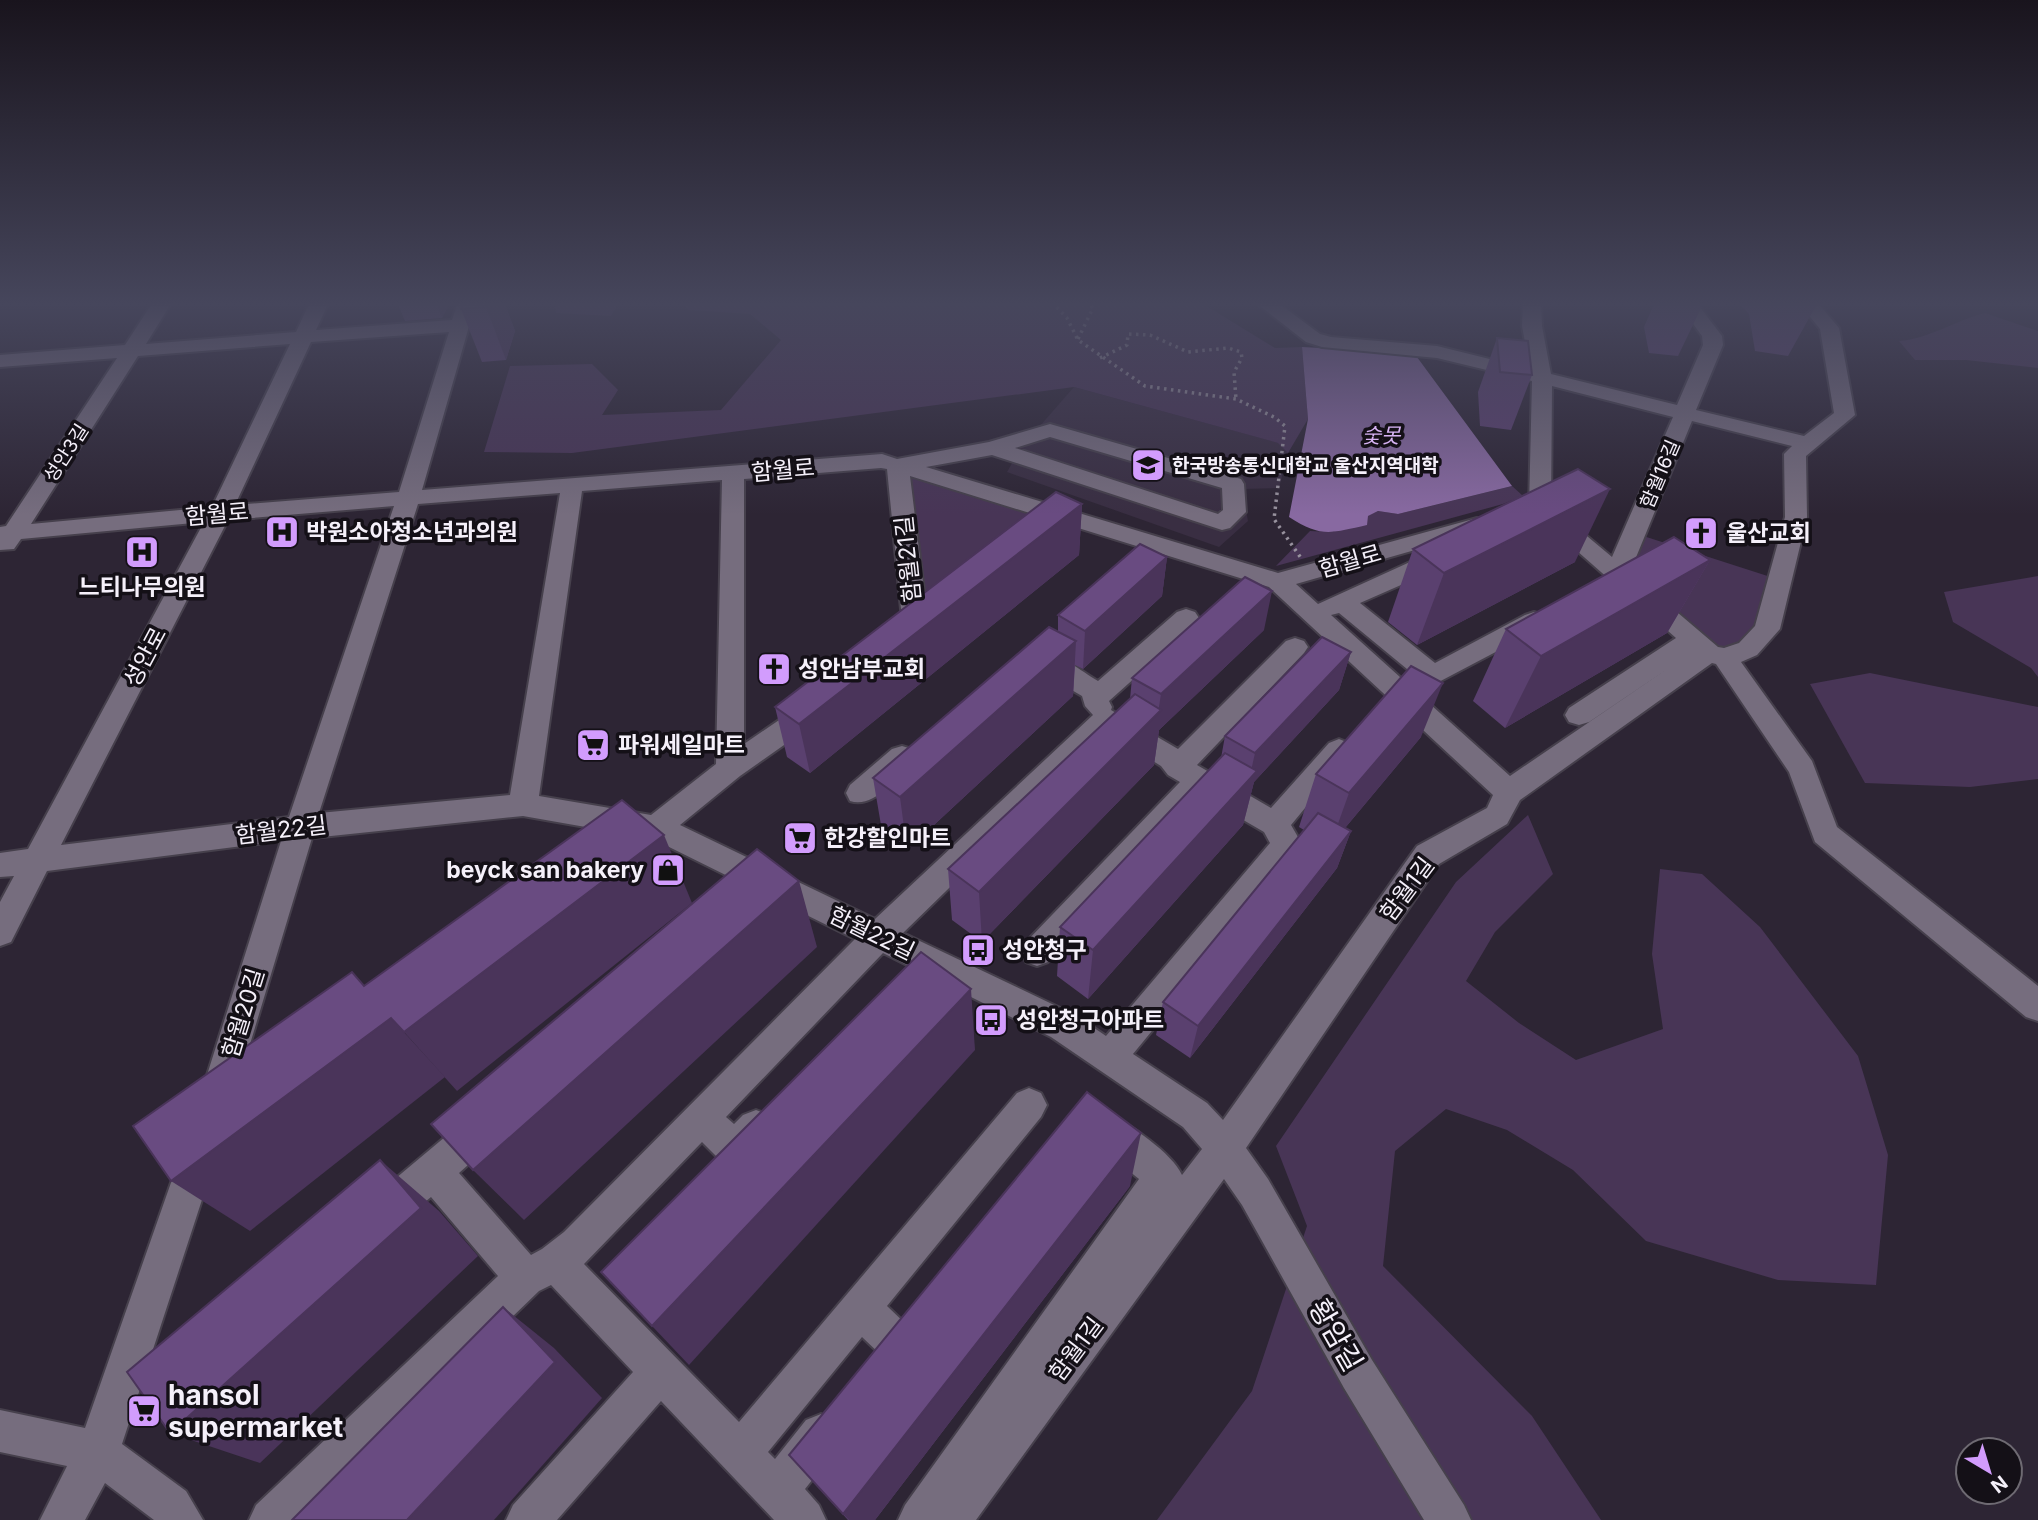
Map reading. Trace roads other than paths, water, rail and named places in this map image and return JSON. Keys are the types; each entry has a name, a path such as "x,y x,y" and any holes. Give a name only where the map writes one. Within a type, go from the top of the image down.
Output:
{"street":[{"name":"성안3길","path":"5,540 118,373"},
{"name":"성안로","path":"0,932 220,513 287,373"},
{"name":"함월20길","path":"61,1520 98,1451 206,1135 300,827 408,499 445,373"},
{"path":"1525,373 1805,443 1845,415 1837,373"},
{"path":"1541,373 1539,508 1709,650 1802,769 1825,834 2038,1006"},
{"name":"함월16길","path":"1618,572 1702,373"},
{"path":"898,465 993,448 1051,430 1233,484 1235,512 1208,532 1021,469 1022,458 993,448"},
{"name":"함월1길","path":"949,1520 1226,1148 1428,855 1497,816 1509,792 1709,650 1748,649 1767,629 1796,517 1795,454 1805,443"},
{"name":"함월로","path":"5,540 220,513 882,461 1278,581 1539,508"},
{"name":"함월21길","path":"889,658 900,650 916,631 898,465"},
{"path":"730,768 733,474"},
{"path":"523,805 572,486"},
{"path":"1314,613 1418,568"},
{"path":"1278,581 1509,792"},
{"path":"1342,602 1433,676 1552,611"},
{"path":"271,1520 701,1118 1103,707 1186,618"},
{"path":"1047,634 1021,656 1103,707 1189,773 1274,824 1287,844 1109,1057"},
{"path":"1037,952 1295,647"},
{"path":"1579,715 1709,650"},
{"path":"624,851 658,828 730,768 832,697"},
{"path":"1274,824 1360,727"},
{"path":"860,793 923,740"},
{"name":"함월22길","path":"0,865 300,827 523,805 658,828 1063,1026 1195,1115 1226,1148"},
{"path":"709,1176 780,1102"},
{"path":"741,1453 1029,1105"},
{"path":"362,1230 506,1109"},
{"path":"920,1520 1164,1176 1080,1110 1072,1121"},
{"path":"701,1118 735,1149"},
{"name":"황암길","path":"1226,1148 1255,1192 1357,1374 1449,1520"},
{"path":"432,1172 540,1270 661,1371 790,1505 845,1405"},
{"path":"860,1308 896,1342"},
{"path":"870,1374 921,1310"},
{"path":"528,1520 661,1371"},
{"path":"0,1431 98,1451 171,1506 181,1520"}],"water":[{"name":"숯못","path":"1304,373 1429,373 1512,486 1398,514 1378,511 1368,516 1367,525 1335,532 1318,531 1289,517 1308,419"}],"place":[{"name":"한국방송통신대학교 울산지역대학","path":"1148,465"},
{"name":"박원소아청소년과의원","path":"282,532"},
{"name":"울산교회","path":"1701,533"},
{"name":"느티나무의원","path":"142,552"},
{"name":"성안남부교회","path":"774,669"},
{"name":"파워세일마트","path":"593,745"},
{"name":"한강할인마트","path":"800,838"},
{"name":"beyck san bakery","path":"668,870"},
{"name":"성안청구","path":"978,950"},
{"name":"성안청구아파트","path":"991,1020"},
{"name":"hansol supermarket","path":"144,1411"}]}
